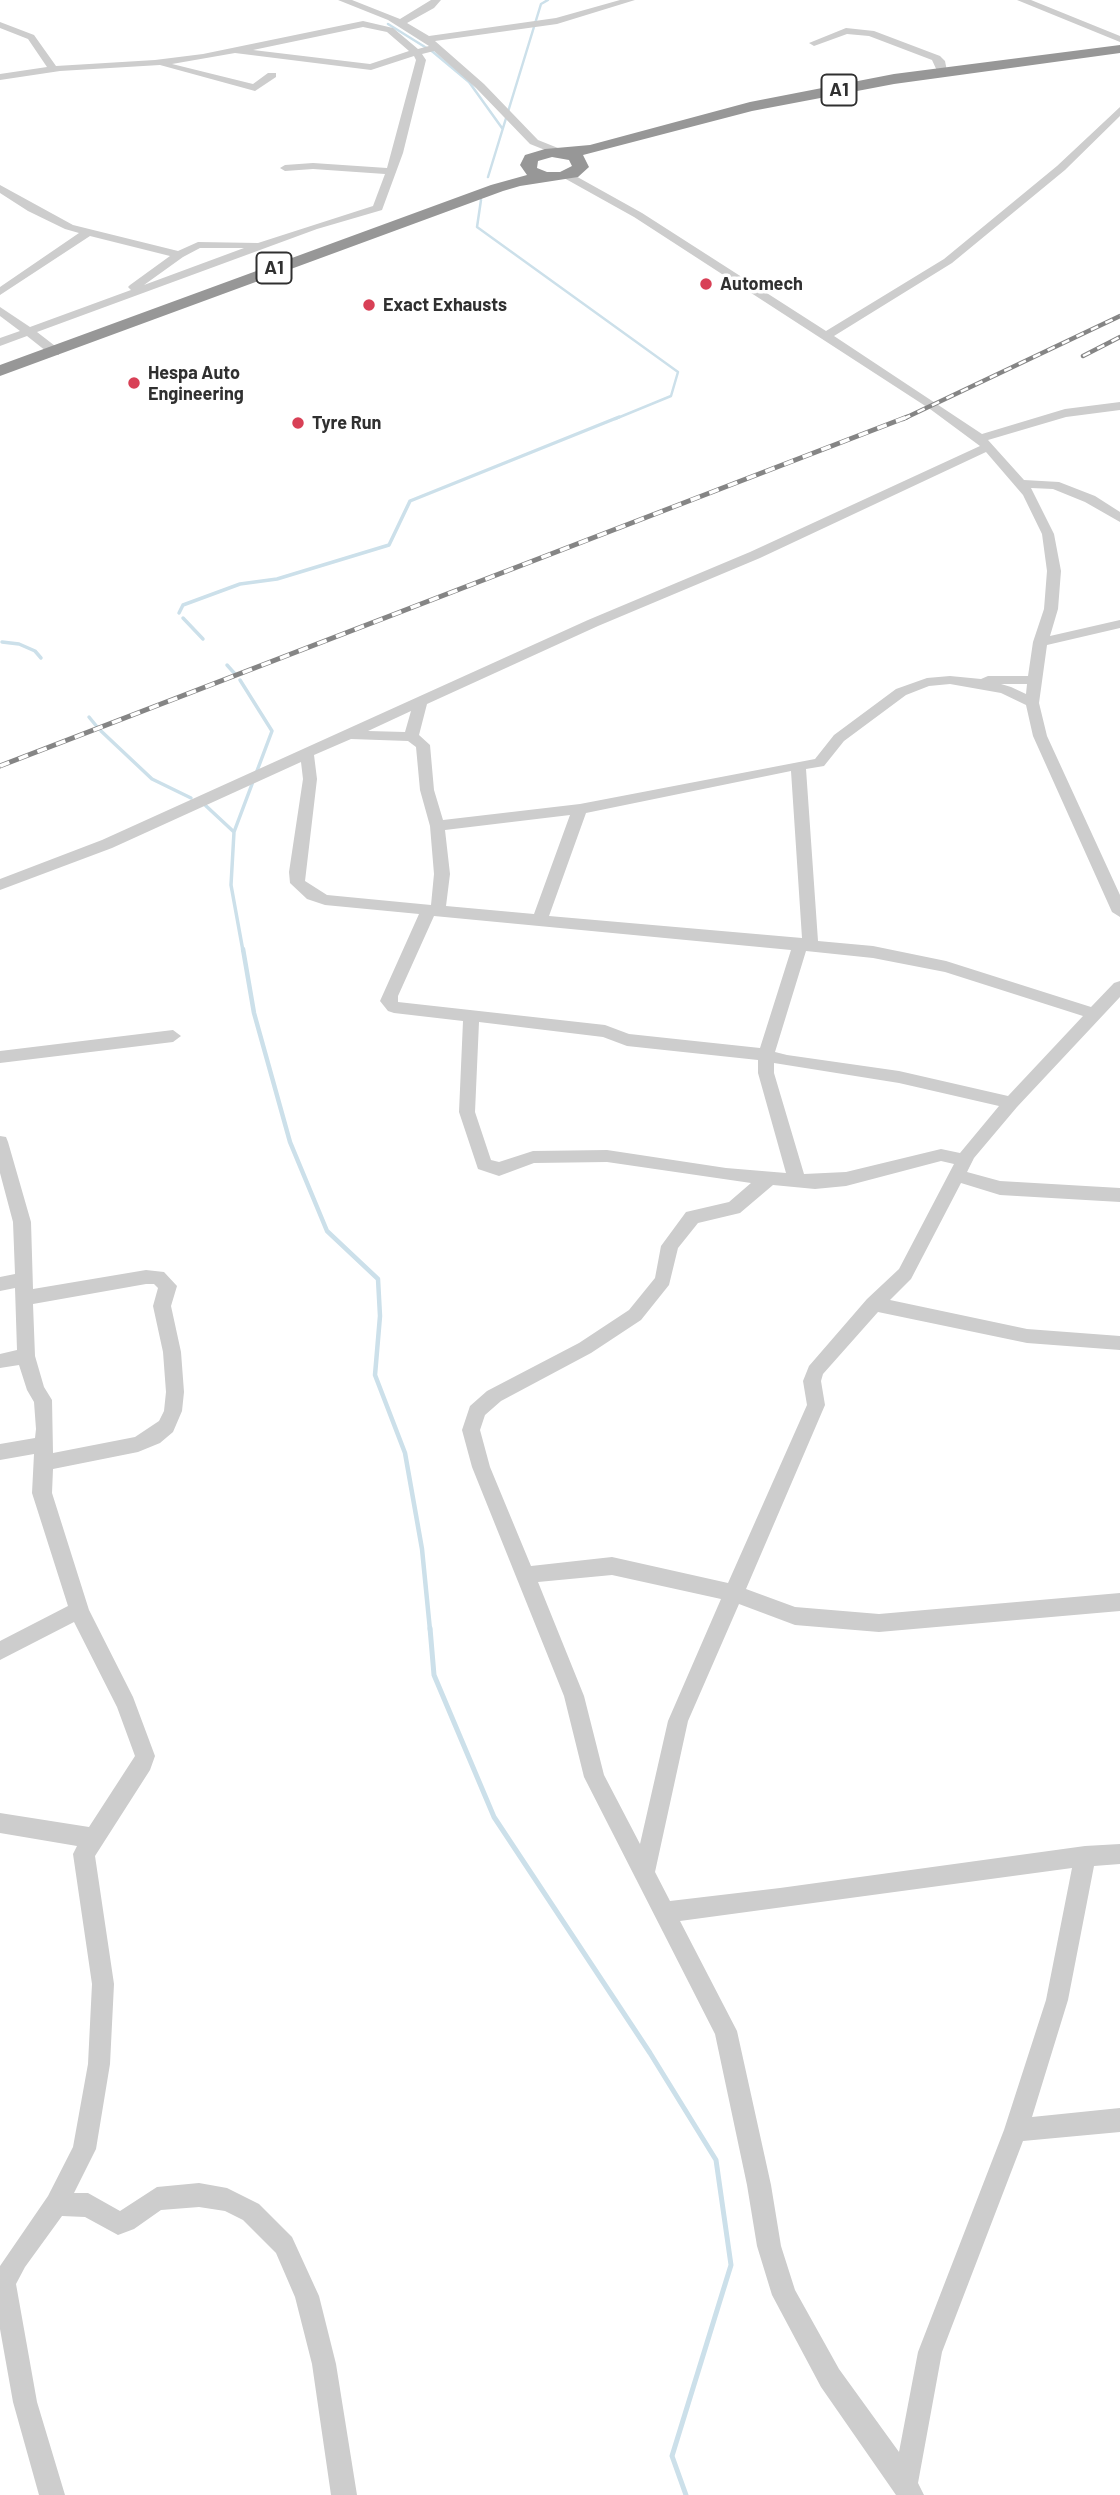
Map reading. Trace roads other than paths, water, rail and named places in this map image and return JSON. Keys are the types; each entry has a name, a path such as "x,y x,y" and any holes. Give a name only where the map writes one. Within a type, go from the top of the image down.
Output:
{"highway":[{"name":"A1","path":"0,371 50,348 254,266 453,197 543,153 591,150 750,107 942,71 1120,49"},
{"name":"A1","path":"0,360 50,348 497,188 570,171 597,155 652,139 812,100 951,76 1120,56"},
{"path":"529,162 535,173 570,171 575,156 561,152"}],"street":[{"path":"343,0 401,23 536,23 630,0"},
{"path":"1022,0 1120,39"},
{"path":"401,23 430,21"},
{"path":"430,21 438,47 526,134 544,148 561,152"},
{"path":"0,77 53,69 155,63 203,57 363,24 390,30 416,52 421,60 391,171 378,208 313,227 0,342"},
{"path":"0,25 31,37 53,69"},
{"path":"814,43 846,31 871,33 939,60 942,71"},
{"path":"238,51 371,67 438,47"},
{"path":"192,72 194,64 203,57"},
{"path":"155,63 255,88 272,75"},
{"path":"825,337 948,261 1061,168 1120,110"},
{"path":"526,134 532,147 529,162"},
{"path":"285,168 313,166 391,171"},
{"path":"570,171 596,191 985,442 1022,484 1040,514 1048,534 1055,571 1051,609 1040,642 1032,703 1040,736 1120,912"},
{"path":"0,188 52,220 86,233 179,255"},
{"path":"0,292 86,233"},
{"path":"117,300 179,255 202,244 264,245"},
{"path":"0,310 50,348"},
{"path":"0,885 107,844 593,623 755,555 985,442 1065,413 1120,406"},
{"path":"1022,484 1055,485 1090,499 1120,518"},
{"path":"1040,642 1120,624"},
{"path":"978,683 1006,678 1034,680"},
{"path":"437,826 580,809 819,763 839,738 901,692 927,682 950,680 978,683 1006,690 1032,703"},
{"path":"411,737 421,703"},
{"path":"349,735 411,737 423,744 427,790 437,826 442,874 433,911 388,1001 399,1009 605,1031 627,1040 766,1055 787,1061 899,1077 1011,1103"},
{"path":"307,754 310,779 297,872 298,883 312,895 325,900 805,944 911,958 1094,1014"},
{"path":"795,1180 796,1172 766,1073 766,1055 805,944 799,765"},
{"path":"539,921 580,809"},
{"path":"644,1873 678,1721 816,1405 811,1381 814,1371 873,1304 905,1274 960,1167 1011,1103 1120,987"},
{"path":"471,1016 467,1112 484,1164 499,1168 533,1157 607,1156 726,1175 816,1182 846,1179 941,1155 1000,1188 1120,1195"},
{"path":"0,1057 173,1036"},
{"path":"0,1142 22,1222 26,1356 36,1390 43,1400 42,1493 79,1610 98,1653 126,1703 145,1756 83,1854 103,1984 99,2064 84,2149 56,2204 1,2280 25,2402 52,2495"},
{"path":"768,1179 734,1208 705,1212 685,1223 670,1246 663,1280 635,1315 585,1348 494,1396 477,1411 471,1430 481,1467 523,1576 540,1608 573,1696 594,1777 726,2031 760,2185 769,2246 784,2295 830,2378 908,2490"},
{"path":"0,1284 23,1289 146,1277 164,1280 168,1286 162,1306 172,1352 175,1392 173,1411 166,1426 153,1437 138,1444 43,1453 0,1452"},
{"path":"873,1304 1027,1336 1120,1343"},
{"path":"0,1362 26,1356"},
{"path":"523,1576 612,1566 733,1593 794,1616 879,1623 1120,1602"},
{"path":"0,1651 79,1610"},
{"path":"0,1823 92,1838"},
{"path":"665,1912 780,1899 1085,1856 1120,1854"},
{"path":"908,2490 930,2352 1016,2130 1057,2000 1085,1856"},
{"path":"1016,2130 1120,2120"},
{"path":"56,2204 88,2205 118,2223 127,2221 157,2199 199,2195 227,2200 251,2212 284,2245 307,2296 324,2364 344,2495"}],"waterway":[{"path":"488,177 541,4 548,0"},
{"path":"388,24 433,52 469,82 502,128"},
{"path":"481,200 477,227 678,372 671,396 615,419"},
{"path":"179,613 183,605 240,584 277,579 389,545 410,501 619,417"},
{"path":"183,618 203,639"},
{"path":"2,642 19,644 35,651 41,658"},
{"path":"227,665 235,674"},
{"path":"234,832 272,731 240,680"},
{"path":"89,717 98,728"},
{"path":"101,731 152,779 191,798"},
{"path":"205,805 234,832"},
{"path":"234,832 231,885 243,951"},
{"path":"243,949 254,1013 290,1142 327,1231 378,1279 380,1316 375,1375 405,1453 422,1549 430,1630"},
{"path":"430,1628 434,1675 494,1817 650,2053 716,2160 731,2265 672,2456 686,2495"}],"railway":[{"path":"903,419 1120,316"},
{"path":"1083,356 1120,337"},
{"path":"0,766 907,417"}],"place":[{"name":"Automech","path":"706,284"},
{"name":"Exact Exhausts","path":"369,305"},
{"name":"Hespa Auto Engineering","path":"134,383"},
{"name":"Tyre Run","path":"298,423"}]}
